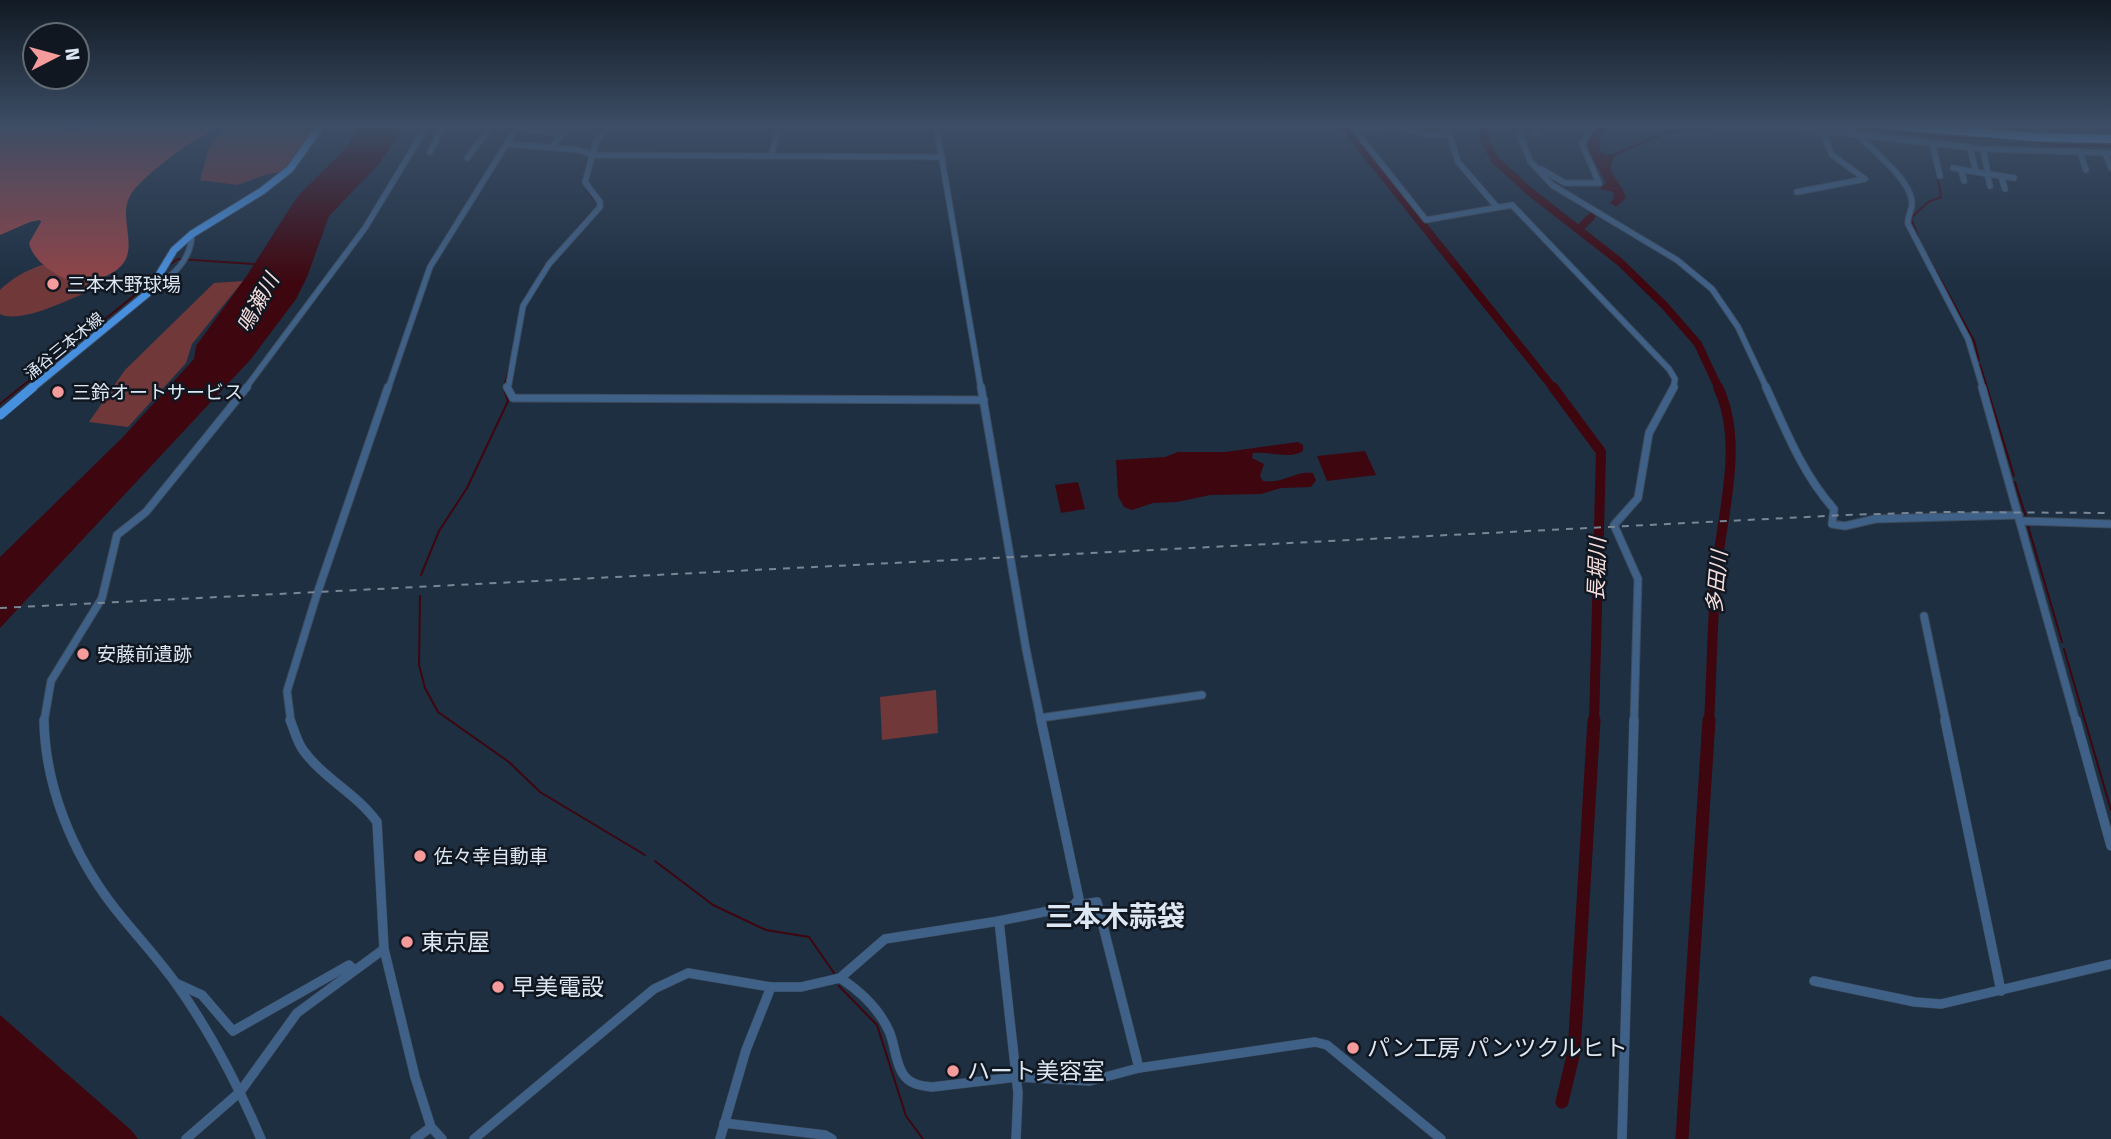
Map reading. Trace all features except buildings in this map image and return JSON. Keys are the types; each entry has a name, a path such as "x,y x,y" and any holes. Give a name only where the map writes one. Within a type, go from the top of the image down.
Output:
{"main road":[{"name":"涌谷三本木線","path":"0,415 107,329 152,288 174,250 192,234 280,177"}],"street":[{"path":"261,1139 240,1092 204,1025 177,984 97,884 76,846 56,794 44,742 43,719 48,689 58,668 95,613 107,584 111,551 119,531 146,512 296,327 351,252 396,177"},
{"path":"442,1139 431,1127 384,949 377,822 367,808 334,781 302,749 288,715 287,691 316,597 431,265 487,177"},
{"path":"587,177 585,184 600,202 600,207 549,264 522,308 507,388 513,398 984,400"},
{"path":"945,177 1040,718 1079,899 1073,906"},
{"path":"1392,177 1426,220 1512,205 1669,369 1675,379 1673,393 1649,433 1639,498 1621,514 1614,525 1638,579 1622,1139"},
{"path":"1470,177 1497,206"},
{"path":"1546,177 1565,194 1677,260 1712,289 1738,327 1791,441 1822,496 1834,509 1832,524 1846,526 1875,519 2020,518 2111,524"},
{"path":"1554,177 1565,183 1599,183 1596,177"},
{"path":"1797,192 1865,179 1862,177"},
{"path":"1898,177 1910,196 1912,207 1907,220 1968,339 2111,846"},
{"path":"1988,177 1990,186"},
{"path":"2001,177 2005,189"},
{"path":"2008,177 2014,178"},
{"path":"152,288 167,280 183,262 193,248 192,234"},
{"path":"1924,616 2001,990"},
{"path":"1040,718 1202,695"},
{"path":"474,1139 667,981 688,973 771,987 801,987 840,978 886,939 1097,902 1139,1069"},
{"path":"999,921 1017,1077 1016,1139"},
{"path":"186,1139 240,1092 288,1023 384,949"},
{"path":"1815,981 1930,1004 2111,964"},
{"path":"177,984 202,995 233,1031 349,965 354,970"},
{"path":"840,978 858,990 885,1022 899,1066 908,1081 918,1086 932,1087 1017,1077 1090,1081 1139,1069 1315,1042 1327,1045 1441,1139"},
{"path":"720,1139 746,1051 771,987"},
{"path":"724,1123 825,1135 832,1139"},
{"path":"415,1139 431,1127"}],"shaded area":[{"path":"0,177 147,177 134,190 128,202 128,250 125,261 115,271 98,279 82,282 66,279 43,265 29,243 40,220 0,235"},
{"path":"201,177 259,177 237,185 200,180"},
{"name":"三本木野球場","path":"68,258 102,281 96,288 34,313 21,316 0,314 0,290 8,283 31,269"},
{"path":"243,281 192,344 186,363 128,427 89,422 125,370 214,283"},
{"path":"936,690 938,733 882,740 880,697"}],"water":[{"name":"鳴瀬川","path":"317,177 366,177 329,216 296,299 251,359 0,628 0,557 122,438 194,359 196,346 246,277 297,197"},
{"path":"1603,177 1614,177 1624,192 1626,198 1616,207 1610,203 1614,198 1613,192 1600,189 1606,182"},
{"path":"1298,442 1303,445 1303,451 1297,454 1253,453 1252,458 1264,464 1260,476 1263,481 1277,481 1313,473 1316,480 1311,487 1281,488 1261,494 1210,495 1177,502 1153,503 1132,510 1124,507 1118,496 1116,460 1165,457 1178,452 1225,452"},
{"path":"1365,451 1376,475 1327,481 1317,456"},
{"path":"1078,482 1085,509 1061,513 1055,485"},
{"path":"0,1015 131,1130 138,1139 0,1139"}],"waterway":[{"path":"585,177 588,191 596,201"},
{"name":"長堀川","path":"1385,177 1554,389"},
{"name":"多田川","path":"1514,177 1620,262 1665,306 1698,344 1719,389"},
{"path":"1918,237 1911,218 1928,202 1941,197 1938,178"},
{"path":"576,230 591,213"},
{"path":"1579,229 1591,217"},
{"path":"1927,255 1974,341 1979,360"},
{"name":"鳴瀬川","path":"168,266 178,259 254,264"},
{"path":"539,276 545,265"},
{"path":"0,404 151,282"},
{"path":"514,343 522,304"},
{"path":"1980,365 2014,476"},
{"path":"505,384 509,369"},
{"name":"長堀川","path":"1553,387 1601,452 1594,722"},
{"name":"多田川","path":"1709,722 1715,586 1731,453 1726,408 1718,387"},
{"path":"421,575 439,531 467,488 508,401 504,389"},
{"path":"2015,482 2026,517"},
{"path":"2028,526 2062,642"},
{"path":"420,596 419,665 425,688 438,712 509,762 540,792 645,855"},
{"path":"2064,649 2111,810"},
{"name":"長堀川","path":"1562,1102 1574,1052 1594,720"},
{"name":"多田川","path":"1682,1139 1709,720"},
{"path":"655,861 713,905 766,930 809,937 834,973"},
{"path":"839,986 877,1025 906,1116 923,1139"}],"railway":[{"path":"0,608 1846,515 1943,512 2111,513"}],"place":[{"name":"三本木野球場","path":"53,284"},
{"name":"三鈴オートサービス","path":"58,392"},
{"name":"安藤前遺跡","path":"83,654"},
{"name":"佐々幸自動車","path":"420,856"},
{"name":"東京屋","path":"407,942"},
{"name":"早美電設","path":"498,987"},
{"name":"パン工房 パンツクルヒト","path":"1353,1048"},
{"name":"ハート美容室","path":"953,1071"}],"district":[{"name":"三本木蒜袋","path":"1115,916"}]}
